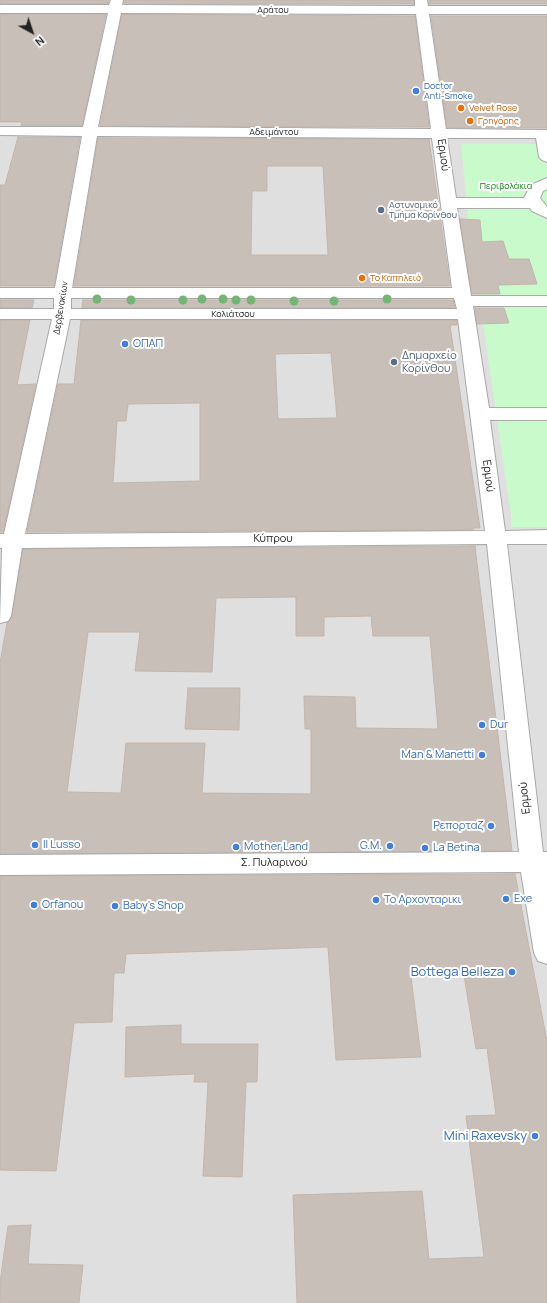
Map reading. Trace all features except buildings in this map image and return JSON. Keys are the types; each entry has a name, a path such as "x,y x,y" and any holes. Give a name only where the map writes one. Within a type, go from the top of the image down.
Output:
{"street":[{"name":"Αράτου","path":"0,9 116,5 421,5 547,10"},
{"name":"Δερβενακίων","path":"0,616 7,541 62,314 63,293 90,131 116,5"},
{"name":"Ερμού","path":"421,5 480,414 540,861 547,953"},
{"name":"Αδειμάντου","path":"0,131 545,134"},
{"path":"545,134 547,157"},
{"path":"547,183 536,188 532,198 534,203 547,213"},
{"path":"450,203 534,203"},
{"name":"Κολιάτσου","path":"0,293 63,293 464,302"},
{"path":"464,302 547,301"},
{"name":"Κολιάτσου","path":"0,314 62,314 464,302"},
{"path":"480,414 547,414"},
{"name":"Κύπρου","path":"7,541 547,537"},
{"name":"Σ. Πυλαρινού","path":"0,865 540,861"}],"shaded area":[{"path":"0,0 547,0 547,1303 0,1303"}],"green space":[{"name":"Περιβολάκια","path":"461,144 547,144 547,527 511,527 511,515 469,227"}],"place":[{"name":"Doctor Anti-Smoke","path":"416,91"},
{"name":"Velvet Rose","path":"461,108"},
{"name":"Γρηγόρης","path":"470,121"},
{"name":"Αστυνομικό Τμήμα Κορίνθου","path":"381,210"},
{"name":"Το Καπηλειὀ","path":"362,278"},
{"name":"ΟΠΑΠ","path":"125,344"},
{"name":"Δημαρχείο Κορίνθου","path":"394,362"},
{"name":"Dur","path":"482,725"},
{"name":"Man & Manetti","path":"482,755"},
{"name":"Ρεπορταζ","path":"491,826"},
{"name":"Il Lusso","path":"35,845"},
{"name":"G.M.","path":"390,846"},
{"name":"Mother Land","path":"236,847"},
{"name":"La Betina","path":"425,848"},
{"name":"Exe","path":"506,899"},
{"name":"Το Αρχονταρικι","path":"376,900"},
{"name":"Orfanou","path":"34,905"},
{"name":"Baby's Shop","path":"115,906"},
{"name":"Bottega Belleza","path":"512,972"},
{"name":"Mini Raxevsky","path":"535,1136"}]}
